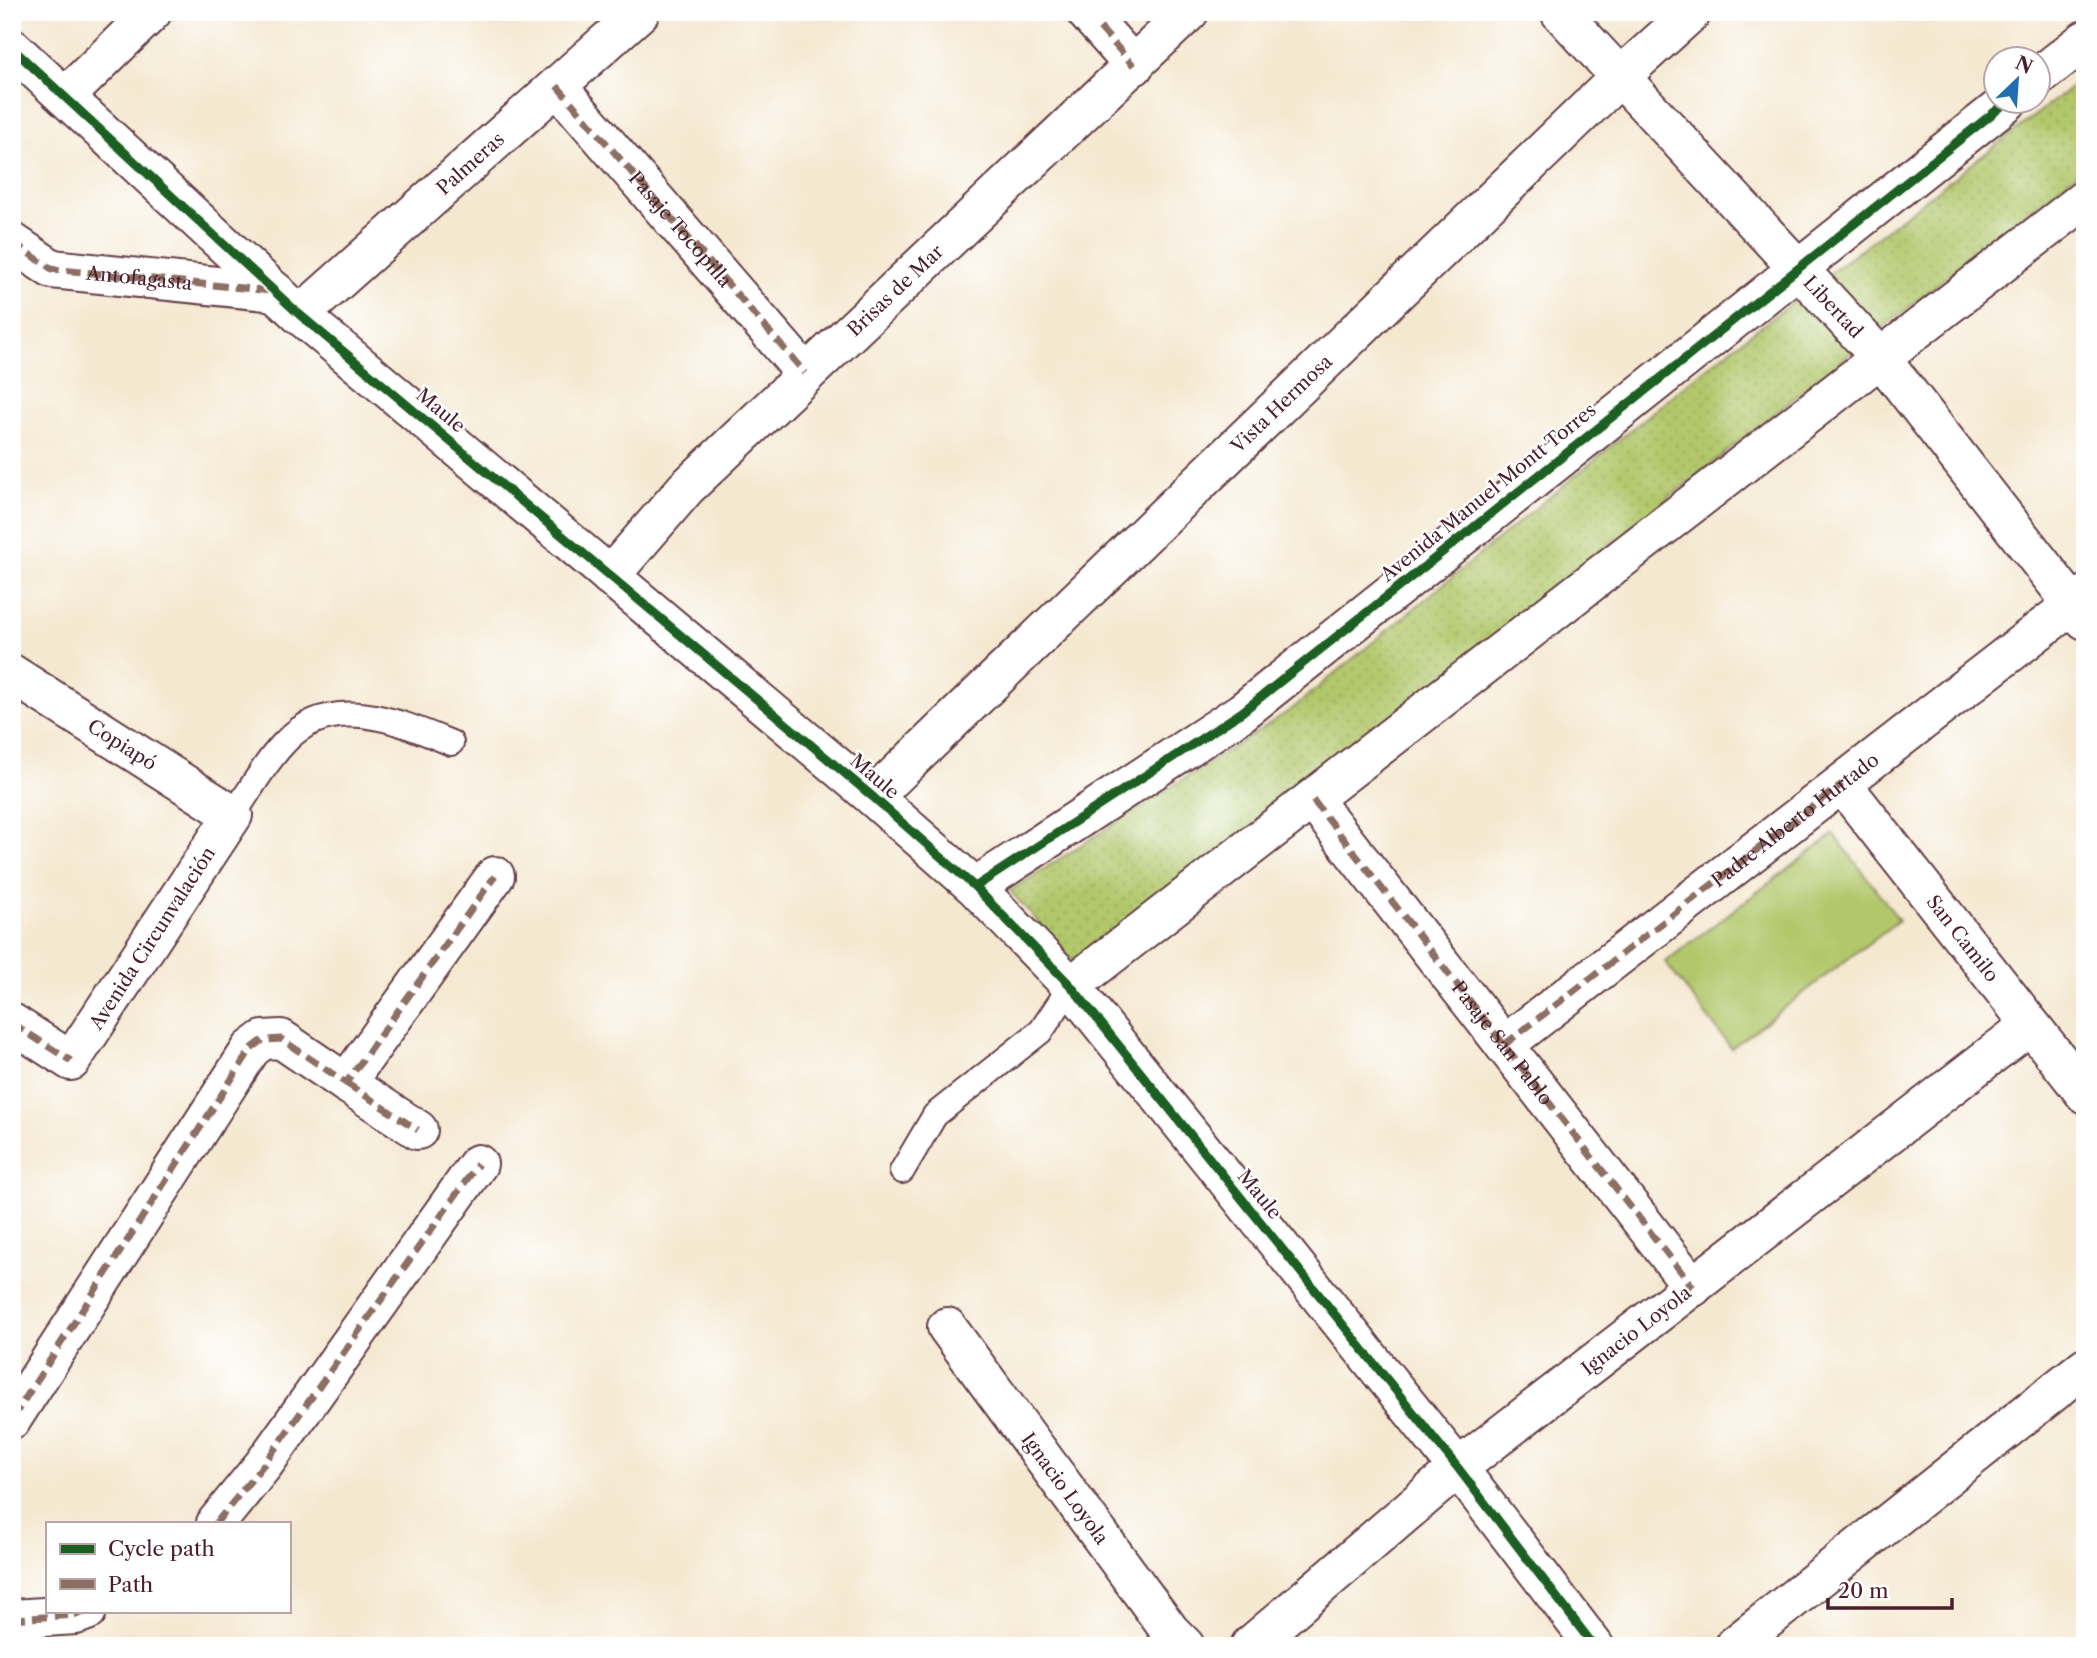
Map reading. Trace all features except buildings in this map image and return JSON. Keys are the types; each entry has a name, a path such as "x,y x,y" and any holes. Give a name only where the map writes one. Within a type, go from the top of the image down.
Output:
{"street":[{"path":"65,97 152,12"},
{"name":"Palmeras","path":"288,303 557,86 640,12"},
{"path":"1086,12 1134,66"},
{"name":"Brisas de Mar","path":"610,576 686,488 1189,12"},
{"name":"Libertad","path":"1560,12 1881,358 2081,607"},
{"name":"Vista Hermosa","path":"873,797 1620,77 1692,12"},
{"path":"2052,66 2085,40"},
{"name":"Maule","path":"12,48 288,303 873,797 975,887 1071,986 1458,1468 1594,1646"},
{"name":"Pasaje Tocopilla","path":"557,86 805,373"},
{"name":"Avenida Manuel Montt Torres","path":"975,887 1242,712 1796,267 1989,116"},
{"path":"1071,986 2085,199"},
{"name":"Antofagasta","path":"12,242 52,268 288,303"},
{"name":"Padre Alberto Hurtado","path":"1504,1045 1842,784 2081,607"},
{"name":"Copiapó","path":"12,674 233,815"},
{"name":"San Camilo","path":"1842,784 2085,1094"},
{"name":"Pasaje San Pablo","path":"1313,800 1693,1287"},
{"name":"Avenida Circunvalación","path":"12,1023 71,1061 233,815"},
{"path":"346,1083 495,876"},
{"name":"Ignacio Loyola","path":"1250,1646 1458,1468 2030,1026"},
{"path":"12,1419 251,1049 263,1040 281,1039 418,1130"},
{"path":"217,1522 264,1464 478,1164"},
{"name":"Ignacio Loyola","path":"947,1327 1162,1620 1185,1646"},
{"path":"1734,1646 2085,1367"},
{"path":"12,1619 76,1615 84,1612"}],"lane":[{"path":"233,815 286,740 319,718 353,713 395,720 451,743"},
{"path":"901,1171 934,1115 1041,1031 1071,986"}],"green space":[{"path":"2085,77 2085,167 1388,721 1075,963 1010,891 1292,709 1701,372 2034,116 2052,116 2052,102"},
{"path":"1834,834 1899,920 1731,1048 1665,962"}],"marked path":[{"path":"1086,12 1134,66"},
{"path":"557,86 805,373"},
{"path":"12,242 52,269 272,291"},
{"path":"1504,1045 1842,784"},
{"path":"1313,800 1693,1287"},
{"path":"12,1419 251,1049 263,1040 281,1039 346,1083 495,876"},
{"path":"12,1023 71,1061"},
{"path":"346,1083 418,1130"},
{"path":"217,1522 264,1464 478,1164"},
{"path":"12,1619 76,1615 84,1612"}],"cycle path":[{"path":"12,48 300,315 873,797 975,887 1071,986 1458,1468 1594,1646"},
{"path":"975,887 1242,712 1989,116"}]}
